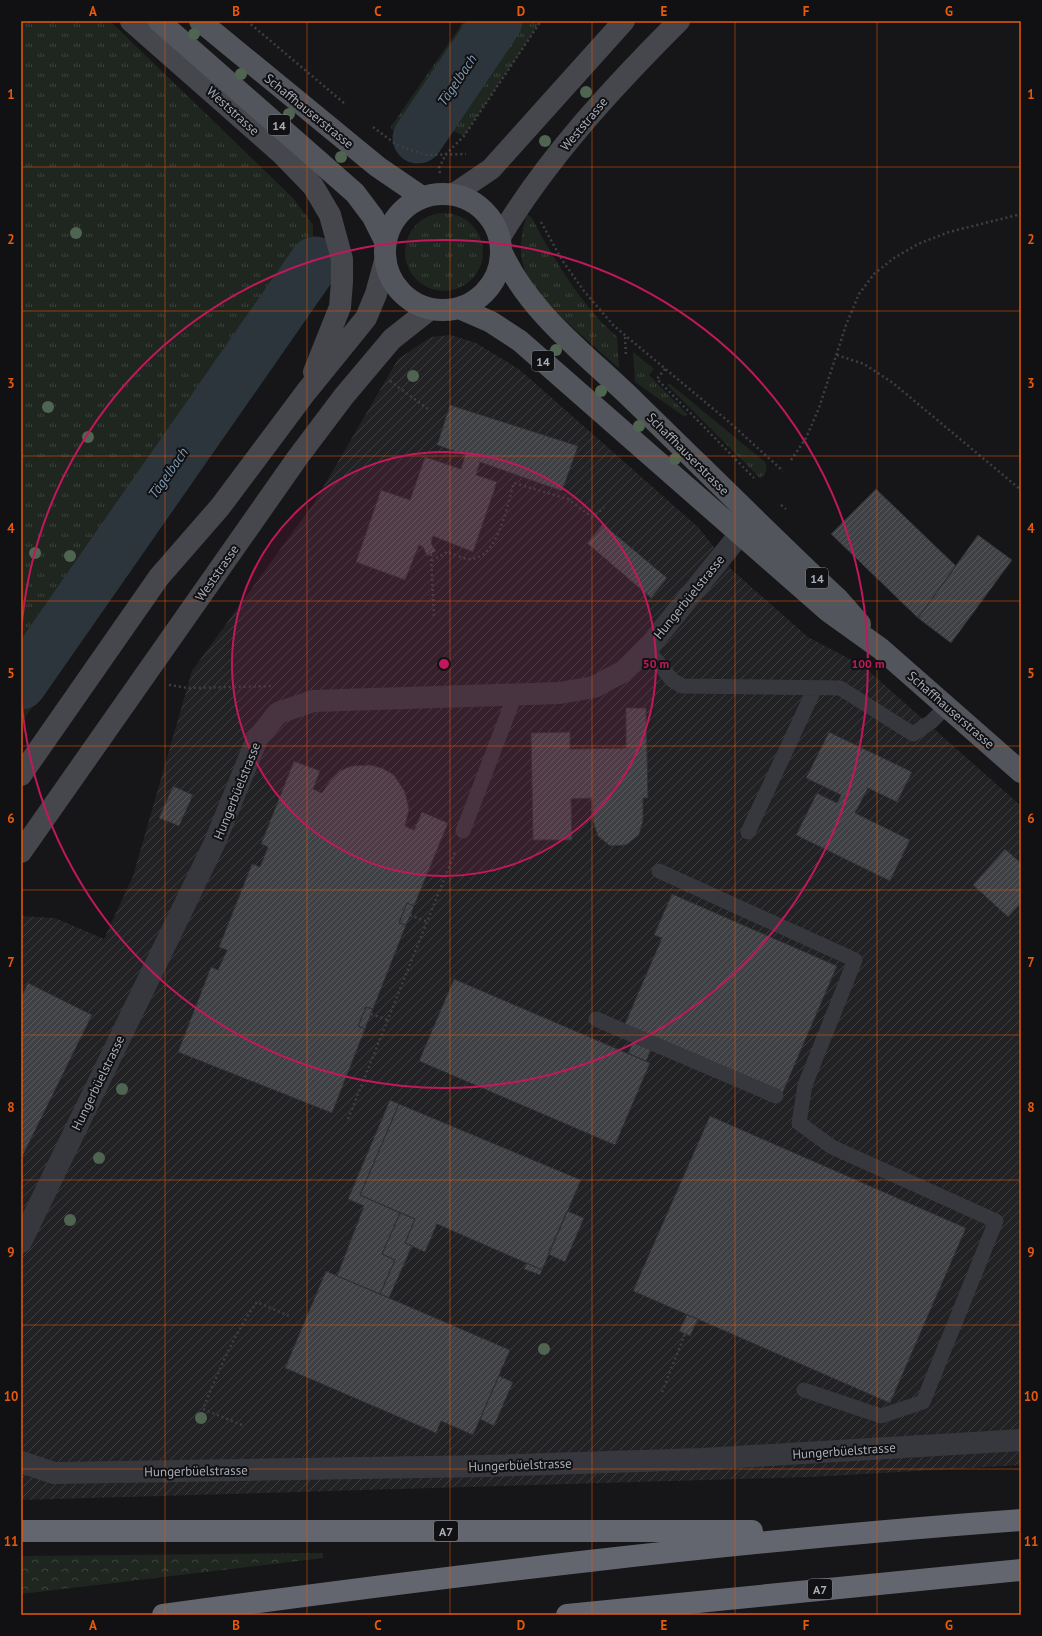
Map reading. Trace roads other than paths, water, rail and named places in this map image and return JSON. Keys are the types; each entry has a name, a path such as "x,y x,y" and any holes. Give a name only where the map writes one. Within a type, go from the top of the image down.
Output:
{"highway":[{"name":"A7","path":"163,1615 616,1558 872,1531 1021,1520"},
{"name":"A7","path":"21,1532 872,1531"},
{"name":"A7","path":"567,1615 1021,1570"},
{"name":"A7","path":"594,1615 620,1609"}],"main road":[{"name":"Weststrasse","path":"131,21 283,155 313,186 330,215 338,238 342,259 340,307 306,392"},
{"name":"14","path":"159,21 355,193 373,217 385,251"},
{"name":"Schaffhauserstrasse","path":"200,21 378,167 422,197"},
{"path":"454,194 491,169 624,21"},
{"name":"Weststrasse","path":"501,245 523,199 601,103 679,21"},
{"path":"441,193 454,194 469,199 483,209 494,222 501,245 499,270 490,286 477,300 459,308 444,310 430,309 414,302 400,291 390,277 385,251 392,222 405,207 422,197 441,193"},
{"name":"Schaffhauserstrasse","path":"501,245 512,274 524,294 542,315 643,410 838,599 881,649"},
{"name":"Weststrasse","path":"21,775 159,577 220,507 306,392 366,318 376,294 385,251"},
{"name":"Schaffhauserstrasse","path":"459,308 491,322 520,341 828,611 881,649 1021,772"},
{"name":"Weststrasse","path":"21,852 29,831 298,457 344,396 392,339 430,309"}],"street":[{"name":"Hungerbüelstrasse","path":"21,1242 215,842 257,739 278,713 313,701 560,693 594,687 624,671 647,649 740,534"},
{"name":"Hungerbüelstrasse","path":"21,1462 54,1473 479,1466 686,1453 1021,1440"}],"lane":[{"path":"740,534 747,512"},
{"path":"647,649 672,680 682,686 840,688 913,734 931,722 946,706"},
{"path":"748,832 815,688"},
{"path":"463,831 515,695"},
{"path":"659,871 855,960 805,1085 799,1123 832,1147 996,1221 923,1402 881,1416 804,1390"},
{"path":"596,1019 776,1096"}],"waterway":[{"name":"Tägelbach","path":"418,138 497,21"},
{"name":"Tägelbach","path":"21,684 315,262"}]}
